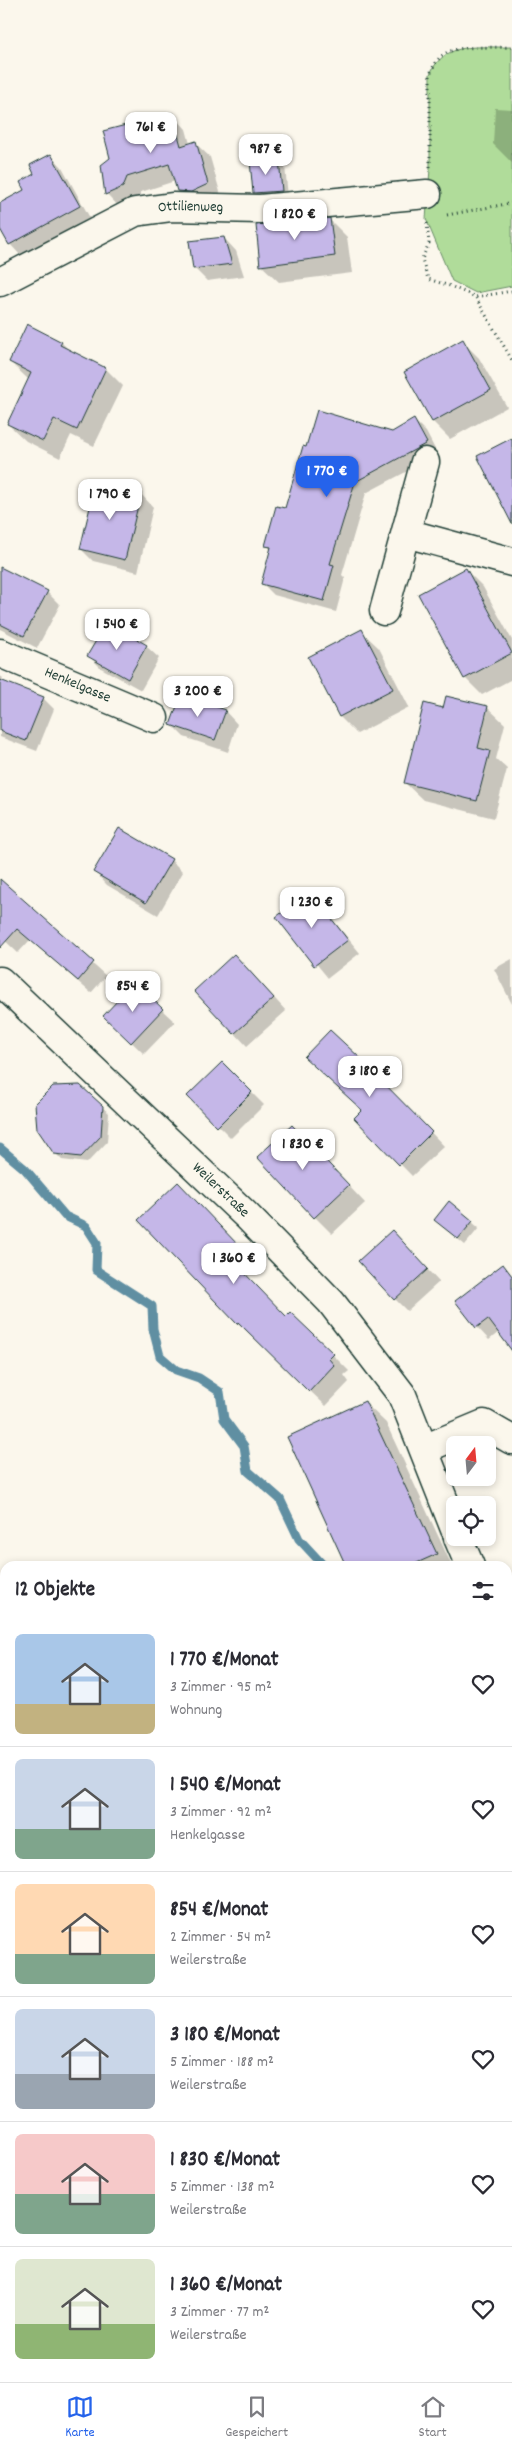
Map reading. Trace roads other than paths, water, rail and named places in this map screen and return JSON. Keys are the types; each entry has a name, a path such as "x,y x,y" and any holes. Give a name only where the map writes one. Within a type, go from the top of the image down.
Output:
{"main road":[{"name":"Ottilienweg","path":"0,282 135,212 172,207 260,209 426,206"},
{"path":"384,611 425,462"},
{"path":"406,533 512,562"},
{"name":"Henkelgasse","path":"0,653 154,718"},
{"name":"Weilerstraße","path":"0,981 248,1216 331,1302 402,1395 446,1506"},
{"path":"424,1449 484,1424 512,1440"},
{"path":"461,1546 468,1561"}],"waterway":[{"path":"0,1148 25,1169 65,1216 86,1226 97,1243 96,1270 152,1306 153,1329 160,1356 176,1370 199,1378 220,1392 224,1419 244,1446 248,1471 280,1499 299,1539 319,1561"}]}
